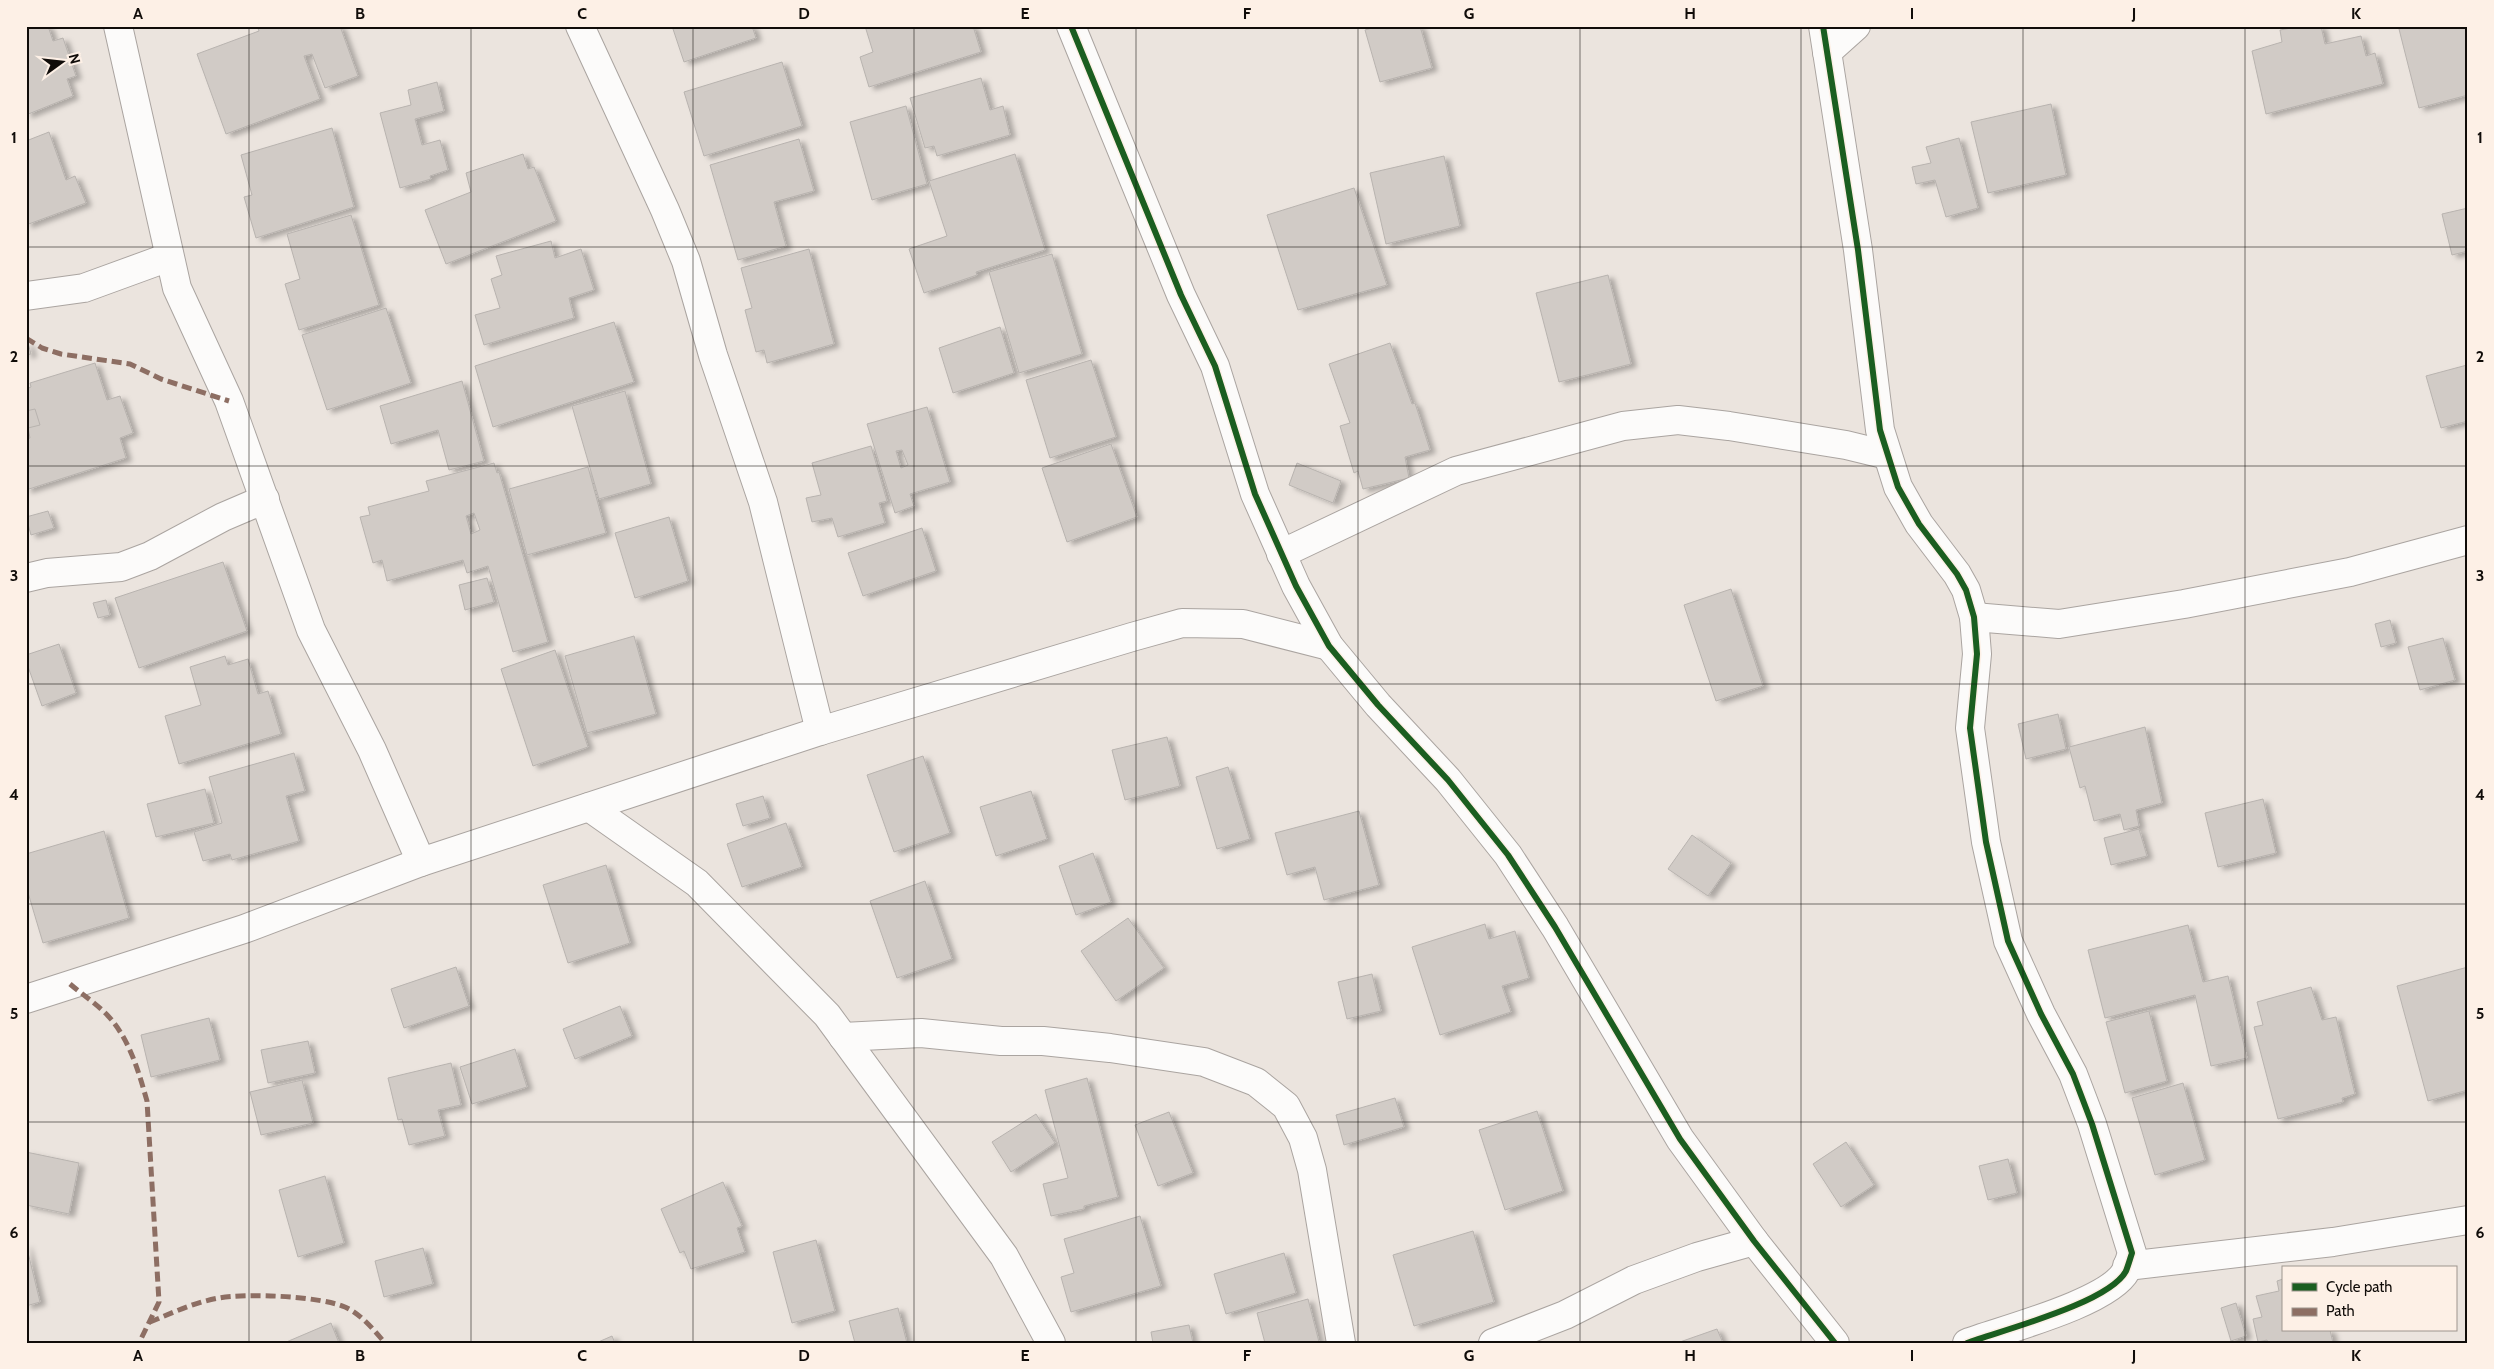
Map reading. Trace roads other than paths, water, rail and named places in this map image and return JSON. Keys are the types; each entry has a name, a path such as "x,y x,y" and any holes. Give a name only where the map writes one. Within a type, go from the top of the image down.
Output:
{"street":[{"path":"118,26 168,257 177,288 229,401 311,630 372,750 421,862"},
{"path":"580,26 665,210 686,260 712,355 763,502 820,731"},
{"path":"1072,26 1181,295 1215,366 1255,494 1281,554 1329,646 1378,705 1448,780 1508,855 1555,927 1680,1139 1754,1241 1835,1343"},
{"path":"1856,26 1825,39 1858,250 1880,430 1898,487 1918,524 1958,574 1966,590 1974,617 1977,654 1970,728 1986,842 2008,941 2040,1014 2073,1074 2092,1124 2132,1253 2125,1273 2103,1293 2066,1309 1967,1343"},
{"path":"26,296 84,288 168,257"},
{"path":"1281,554 1456,471 1623,426 1678,420 1729,426 1846,445 1888,455"},
{"path":"26,578 47,573 121,566 150,556 207,525 265,499"},
{"path":"1974,617 2059,624 2184,604 2350,572 2468,540"},
{"path":"26,999 244,929 421,862 820,731 1182,623 1242,624 1329,646"},
{"path":"589,807 697,883 827,1016 1004,1256 1051,1343"},
{"path":"843,1037 921,1033 1001,1041 1043,1042 1110,1048 1204,1062 1256,1082 1286,1106 1303,1138 1312,1170 1341,1343"},
{"path":"2127,1266 2333,1242 2468,1220"},
{"path":"1493,1343 1565,1315 1634,1280 1697,1256 1754,1241"}]}
